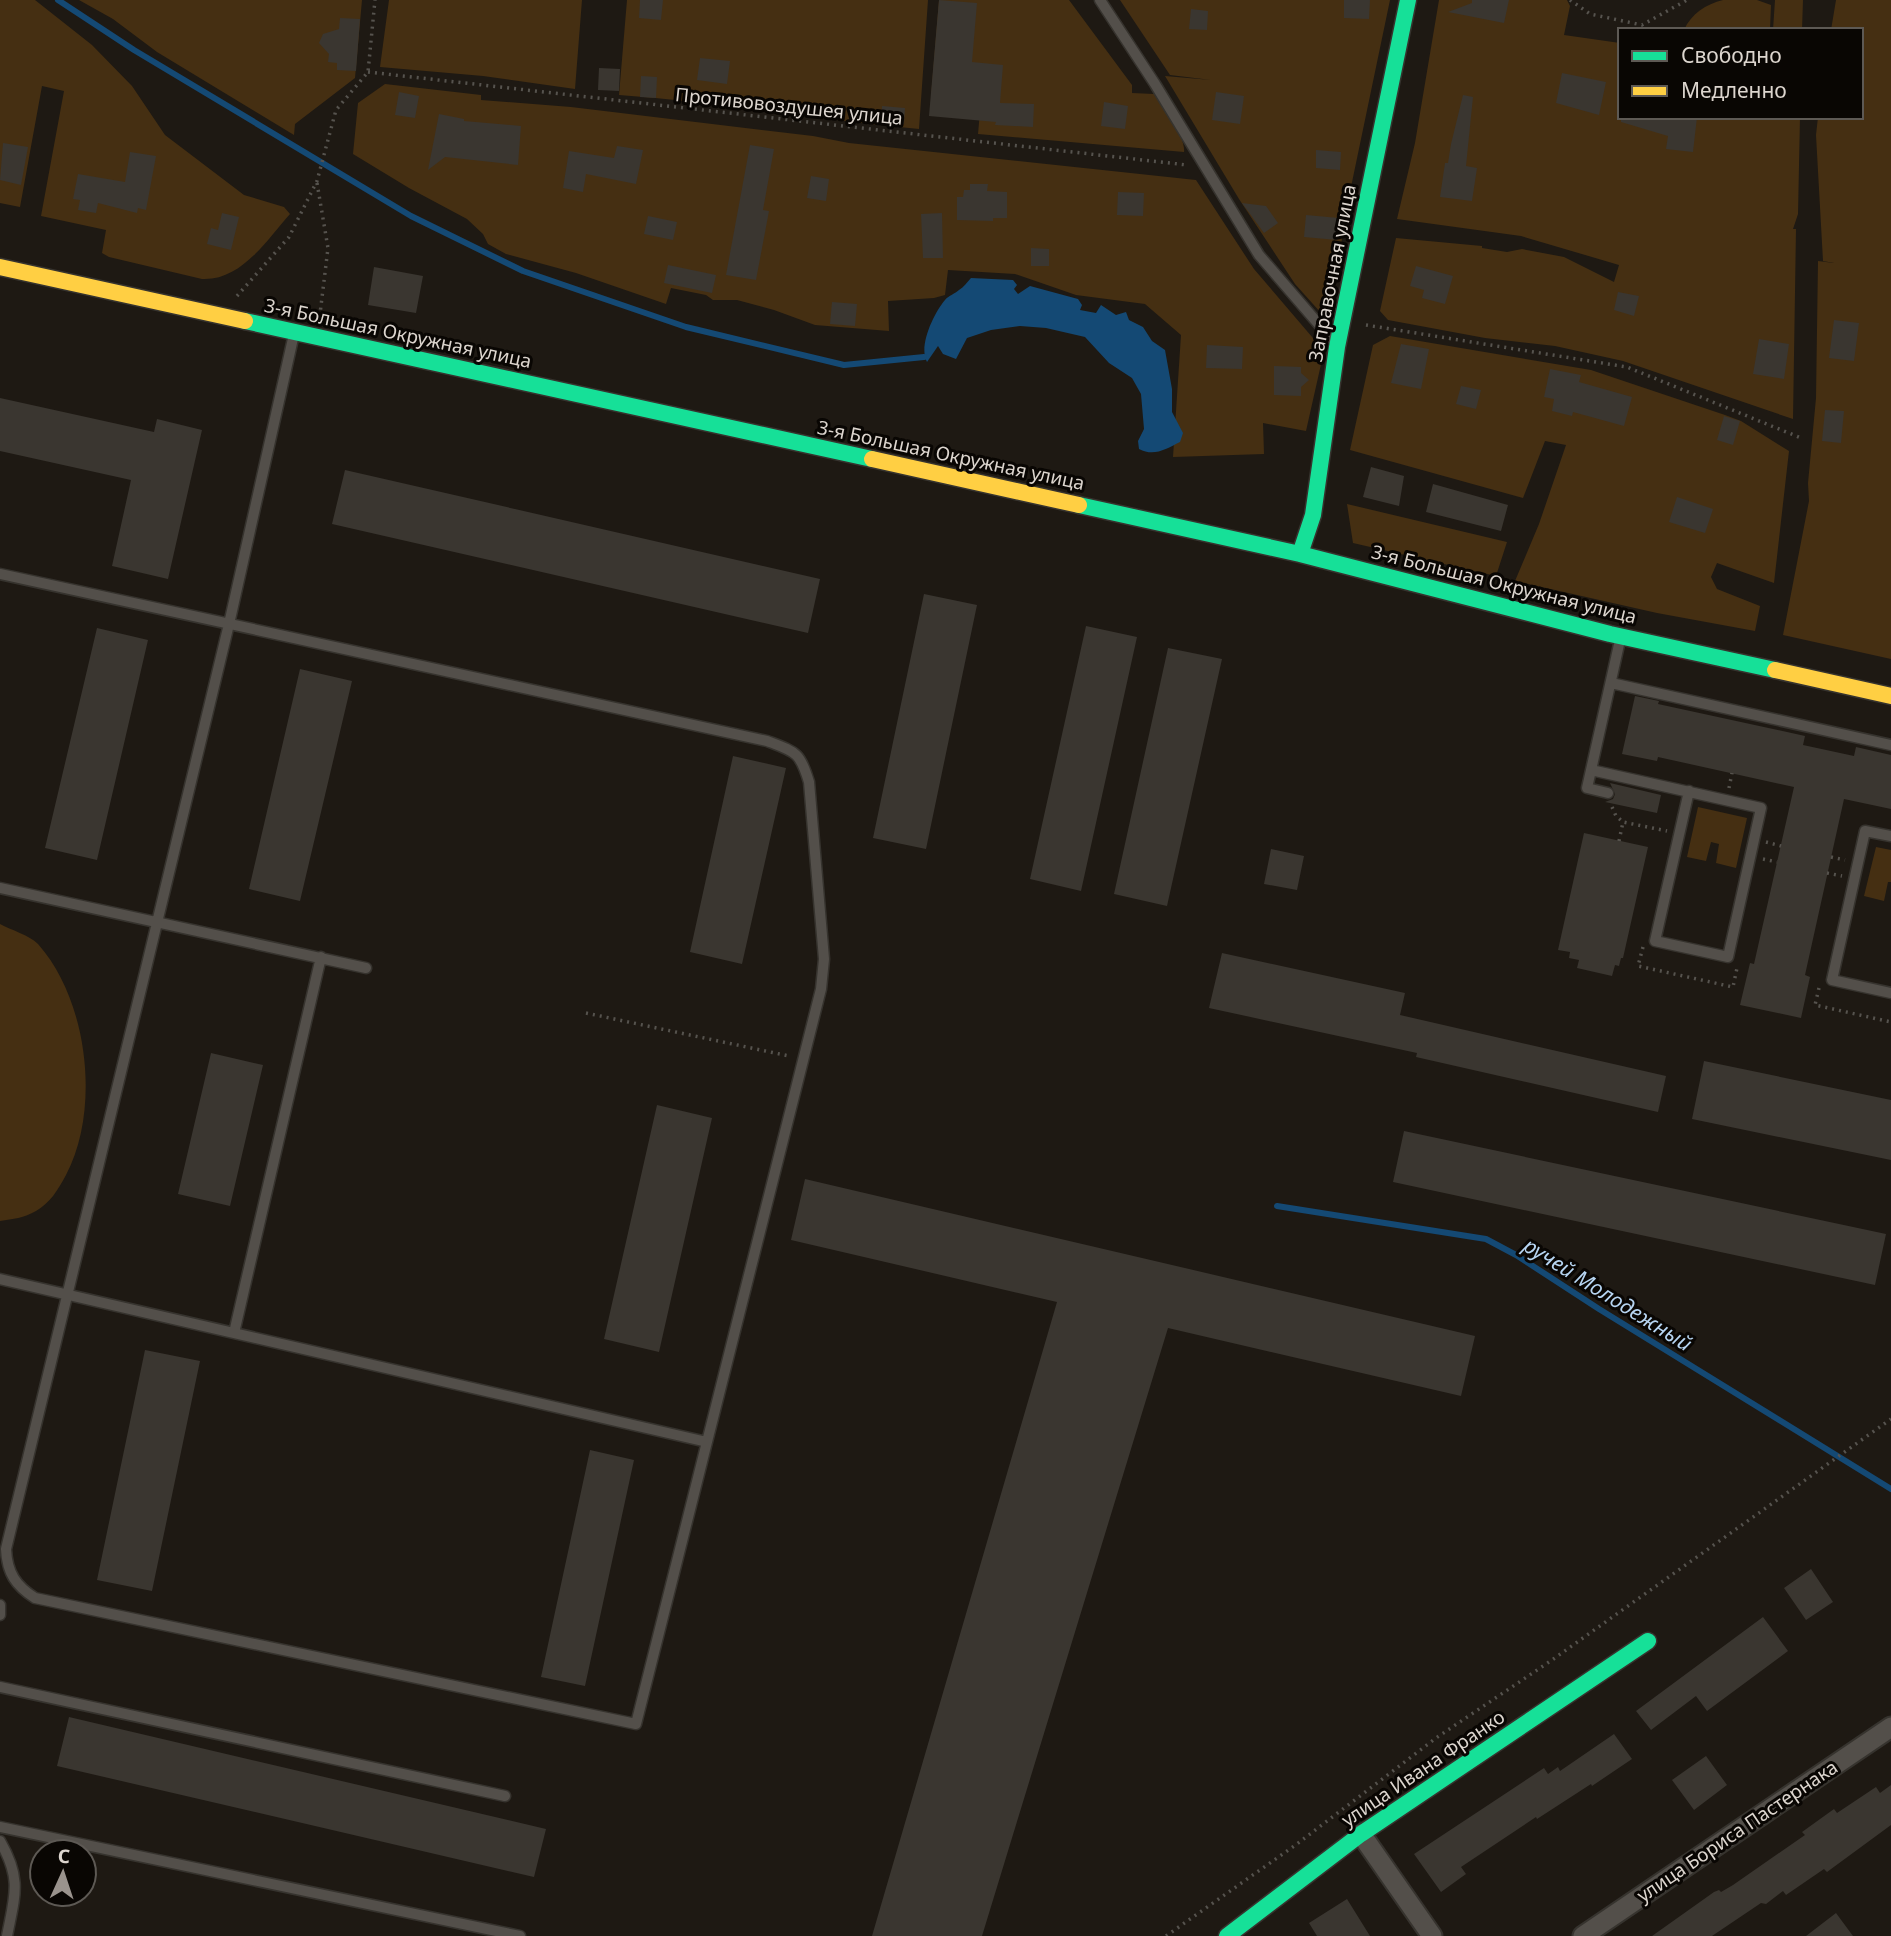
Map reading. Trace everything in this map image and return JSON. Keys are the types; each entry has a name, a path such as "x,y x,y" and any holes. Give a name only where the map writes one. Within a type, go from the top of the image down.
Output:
{"street":[{"name":"Заправочная улица","path":"1300,554 1313,515 1337,347 1408,0"},
{"name":"3-я Большая Окружная улица","path":"0,267 1300,554 1621,636 1891,696"},
{"name":"улица Ивана Франко","path":"1227,1936 1361,1834 1648,1642"},
{"name":"улица Бориса Пастернака","path":"1583,1936 1891,1727"},
{"path":"1361,1834 1432,1936"}],"lane":[{"path":"1100,0 1155,83 1259,255 1337,347"},
{"path":"0,574 229,624 767,741 794,752 804,766 809,782 824,959 821,989 636,1724 35,1598 22,1590 12,1578 6,1562 6,1549 229,624 295,332"},
{"path":"1608,793 1587,788 1621,636"},
{"path":"1611,683 1891,745"},
{"path":"1591,770 1761,808 1728,957 1655,941 1689,792"},
{"path":"1891,836 1865,831 1832,980 1891,993"},
{"path":"0,888 366,968"},
{"path":"234,1332 321,957"},
{"path":"0,1279 707,1442"},
{"path":"0,1605 0,1615"},
{"path":"0,1687 505,1796"},
{"path":"0,1827 520,1936"},
{"path":"0,1841 14,1870 17,1887 7,1936"}],"path":[{"path":"220,316 289,237 317,181 336,110 368,72 375,0"},
{"path":"1570,0 1590,13 1642,25 1687,0"},
{"name":"Противовоздушея улица","path":"368,72 1206,167"},
{"path":"317,181 328,248 317,337"},
{"path":"1343,321 1628,367 1801,438"},
{"path":"1611,805 1616,816 1623,822 1668,832 1671,821"},
{"path":"1619,841 1623,822"},
{"path":"1762,859 1768,832"},
{"path":"1645,938 1638,966 1733,987 1739,960"},
{"path":"586,1013 803,1058"},
{"path":"1166,1936 1297,1844 1436,1738 1552,1660 1891,1419"}],"shaded area":[{"path":"0,0 35,0 92,45 132,86 165,135 244,195 284,207 290,214 252,257 229,273 216,278 202,279 109,257 102,253 106,230 41,216 64,91 42,86 20,207 0,203"},
{"path":"79,0 362,0 355,78 295,124 294,135 157,52 113,19"},
{"path":"389,0 582,0 575,89 483,76 380,67"},
{"path":"627,0 928,0 919,129 619,95"},
{"path":"939,0 1069,0 1132,85 1132,93 1154,94 1178,130 1184,152 978,134 981,100 931,96"},
{"path":"1120,0 1390,0 1346,211 1330,323 1295,284 1239,199 1165,76 1211,80 1170,75"},
{"path":"1439,0 1567,0 1570,6 1564,35 1618,43 1618,119 1800,119 1798,214 1793,229 1796,229 1793,419 1623,361 1555,346 1485,338 1388,320 1380,311 1396,238 1482,246 1507,252 1522,249 1564,257 1614,282 1619,265 1521,236 1397,219 1415,143"},
{"path":"1723,0 1757,0 1771,5 1770,28 1685,28 1700,10"},
{"path":"1775,0 1803,0 1802,28 1773,28"},
{"path":"1836,0 1891,0 1891,659 1783,635 1809,501 1808,483 1816,398 1818,261 1834,263 1823,261 1816,135 1818,119 1863,119 1863,28 1831,28"},
{"path":"385,84 481,95 481,100 571,107 813,136 849,143 1196,180 1254,269 1324,351 1306,431 1263,423 1264,454 1173,457 1181,335 1145,304 1076,295 1015,274 948,270 945,295 888,301 889,331 815,325 737,300 713,300 706,295 671,288 666,304 576,273 506,254 488,244 483,234 467,219 353,154 358,103"},
{"path":"1390,336 1591,370 1741,421 1789,451 1774,583 1717,563 1711,577 1717,589 1760,606 1755,631 1657,613 1515,581 1539,524 1566,445 1545,441 1523,498 1350,450 1373,345"},
{"path":"1347,504 1507,542 1496,576 1353,543"},
{"path":"1698,807 1747,818 1736,868 1716,863 1719,844 1711,842 1706,861 1687,857"},
{"path":"1876,847 1891,850 1891,882 1888,882 1884,901 1864,896"},
{"path":"0,924 38,944 55,967 78,1024 86,1088 77,1148 57,1191 36,1211 23,1217 0,1221"}],"water":[{"path":"971,278 1013,280 1018,294 1030,286 1078,299 1082,305 1080,310 1096,313 1101,305 1116,315 1126,312 1129,320 1143,327 1152,341 1165,350 1172,389 1172,412 1183,433 1180,442 1155,452 1139,449 1138,441 1144,429 1141,394 1132,378 1109,363 1085,337 1046,328 1020,326 991,330 967,338 956,359 943,354 938,346 927,362 924,347 936,313 947,298"}],"building":[{"path":"640,0 663,0 661,20 639,18"},
{"path":"939,0 977,3 972,62 1003,65 1000,103 1034,104 1033,127 929,116"},
{"path":"1344,0 1370,0 1369,19 1344,18"},
{"path":"1472,0 1509,0 1504,23 1448,12 1472,3"},
{"path":"1191,9 1208,11 1207,30 1189,29"},
{"path":"340,18 360,19 356,71 337,70 337,63 328,62 329,54 319,43 323,34 339,29"},
{"path":"700,58 730,61 727,84 697,80"},
{"path":"599,68 620,69 619,91 598,90"},
{"path":"1562,73 1606,82 1599,115 1556,103"},
{"path":"641,76 657,77 656,98 640,97"},
{"path":"399,92 419,96 415,118 395,115"},
{"path":"1216,92 1244,96 1240,124 1212,120"},
{"path":"1463,95 1473,97 1466,166 1477,168 1472,201 1440,197 1445,163 1448,163"},
{"path":"1104,102 1128,106 1125,129 1101,126"},
{"path":"882,106 905,108 904,124 881,122"},
{"path":"439,114 464,121 521,126 518,165 445,157 428,170"},
{"path":"1621,119 1697,119 1693,152 1666,149 1668,136 1621,122"},
{"path":"3,143 28,147 21,185 0,180"},
{"path":"750,145 774,149 763,210 769,211 756,280 726,275"},
{"path":"617,146 643,150 636,184 586,174 583,192 563,188 569,151 614,158"},
{"path":"1316,150 1341,152 1340,170 1316,168"},
{"path":"130,152 156,156 146,210 138,208 137,213 98,203 96,213 78,210 80,200 73,199 78,174 125,182"},
{"path":"811,176 829,179 826,201 807,198"},
{"path":"970,184 988,184 987,191 1007,192 1007,218 993,218 993,221 957,220 957,197 963,197 964,190 970,190"},
{"path":"1118,192 1144,193 1143,216 1117,215"},
{"path":"1242,203 1266,206 1278,223 1264,233"},
{"path":"222,213 239,217 231,250 207,244 211,228 218,230"},
{"path":"942,213 943,258 923,258 921,214"},
{"path":"1306,215 1339,218 1337,240 1304,237"},
{"path":"648,216 677,222 673,240 644,234"},
{"path":"1031,248 1049,249 1049,266 1031,266"},
{"path":"668,265 716,275 712,293 664,283"},
{"path":"1416,266 1453,276 1445,304 1422,298 1424,290 1410,286"},
{"path":"374,267 423,276 416,313 368,305"},
{"path":"1618,292 1639,296 1634,316 1614,310"},
{"path":"832,302 857,304 855,326 830,324"},
{"path":"1834,320 1859,323 1854,361 1829,358"},
{"path":"1759,339 1789,344 1784,379 1753,374"},
{"path":"1401,344 1429,349 1421,389 1391,383"},
{"path":"1207,345 1243,347 1242,369 1206,368"},
{"path":"1274,366 1301,367 1301,373 1309,380 1301,387 1301,396 1274,395"},
{"path":"1550,369 1581,375 1579,382 1632,397 1624,426 1573,412 1572,416 1552,411 1554,399 1544,397"},
{"path":"1461,386 1481,390 1476,409 1456,404"},
{"path":"0,398 154,432 157,419 202,430 168,579 112,566 131,480 0,451"},
{"path":"1825,410 1844,411 1841,443 1822,441"},
{"path":"1724,416 1740,421 1733,445 1717,440"},
{"path":"1371,467 1404,476 1399,506 1363,497"},
{"path":"345,470 820,579 808,633 332,524"},
{"path":"1433,484 1508,505 1501,531 1426,512"},
{"path":"1677,497 1713,509 1705,533 1669,522"},
{"path":"924,594 977,605 926,849 873,838"},
{"path":"1086,626 1137,637 1081,891 1030,879"},
{"path":"97,628 148,640 97,860 45,848"},
{"path":"1168,648 1222,659 1167,906 1114,894"},
{"path":"300,669 352,681 300,901 249,889"},
{"path":"1635,696 1659,701 1658,704 1805,736 1803,745 1854,756 1856,747 1891,755 1891,809 1844,799 1805,975 1810,977 1801,1018 1740,1005 1750,963 1754,964 1794,787 1658,757 1657,761 1622,754"},
{"path":"733,756 786,768 742,964 690,952"},
{"path":"1610,783 1661,795 1657,813 1605,802 1613,799 1615,794"},
{"path":"1584,833 1648,847 1623,958 1619,966 1615,965 1612,976 1577,968 1579,960 1569,958 1570,952 1558,950"},
{"path":"1271,849 1304,856 1297,890 1264,884"},
{"path":"1222,953 1405,993 1400,1015 1666,1076 1658,1112 1416,1057 1417,1053 1209,1008"},
{"path":"211,1053 263,1065 230,1206 178,1194"},
{"path":"1704,1061 1891,1100 1891,1160 1692,1119"},
{"path":"657,1105 712,1118 659,1352 604,1339"},
{"path":"1404,1131 1886,1234 1875,1285 1393,1182"},
{"path":"805,1179 1475,1336 1461,1396 1168,1328 982,1936 872,1936 1057,1302 791,1240"},
{"path":"145,1350 200,1361 152,1591 97,1580"},
{"path":"590,1450 634,1460 585,1686 541,1677"},
{"path":"1811,1569 1833,1602 1806,1620 1784,1588"},
{"path":"1763,1617 1788,1651 1707,1711 1696,1696 1651,1730 1636,1711"},
{"path":"69,1717 546,1829 534,1877 57,1766"},
{"path":"1614,1734 1632,1759 1592,1786 1591,1784 1537,1819 1536,1817 1461,1867 1466,1874 1441,1892 1414,1854 1544,1768 1548,1774 1558,1767 1560,1771"},
{"path":"1706,1756 1727,1785 1694,1810 1672,1780"},
{"path":"1891,1785 1891,1825 1827,1872 1824,1869 1786,1895 1783,1891 1766,1904 1761,1903 1712,1936 1652,1936 1714,1892 1721,1892 1733,1885 1805,1835 1802,1832 1834,1809 1837,1813 1876,1787 1880,1793"},
{"path":"1347,1899 1370,1936 1317,1936 1309,1923"},
{"path":"1836,1913 1853,1936 1806,1936"}],"waterway":[{"path":"58,0 134,50 411,216 523,271 686,327 844,365 924,357"},
{"name":"ручей Молодежный","path":"1277,1206 1486,1239 1516,1255 1891,1489"}],"traffic: fast":[{"path":"1300,554 1313,515 1337,347 1408,0"},
{"path":"245,321 872,459"},
{"path":"1079,505 1300,554 1610,634 1775,670"},
{"path":"1227,1936 1361,1834 1648,1641"}],"traffic: slow":[{"path":"0,267 245,321"},
{"path":"872,459 1079,505"},
{"path":"1775,670 1891,696"}]}
